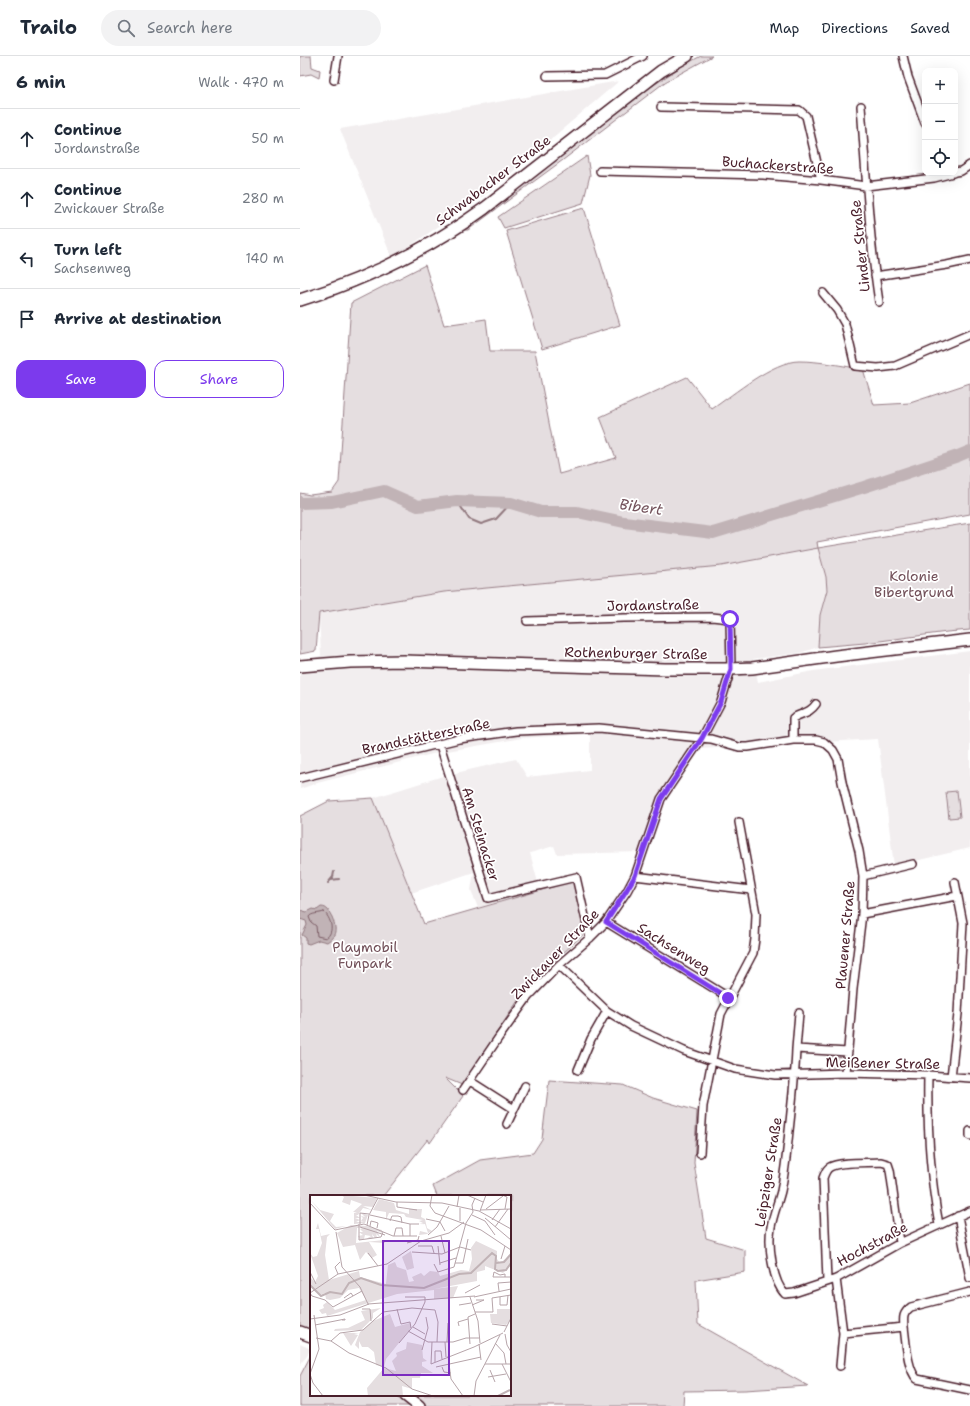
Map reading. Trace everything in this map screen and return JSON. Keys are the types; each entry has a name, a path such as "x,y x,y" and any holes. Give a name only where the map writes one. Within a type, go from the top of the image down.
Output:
{"main road":[{"name":"Schwabacher Straße","path":"300,300 346,285 386,268 446,235 485,208 661,71 687,56"},
{"name":"Rothenburger Straße","path":"300,666 350,662 404,661 666,669 731,669 752,668 970,640"},
{"path":"300,1332 310,1336"},
{"path":"405,1396 419,1406"}],"street":[{"path":"334,80 338,56"},
{"path":"547,76 605,75 643,56"},
{"path":"903,56 908,76 922,115"},
{"name":"Linder Straße","path":"861,106 866,186 879,302"},
{"path":"661,107 799,110 806,116 821,180"},
{"name":"Buchackerstraße","path":"958,172 970,165"},
{"name":"Buchackerstraße","path":"600,171 763,175 866,186 934,176"},
{"path":"875,276 947,266 970,260"},
{"path":"823,293 837,310 845,324 855,366 878,368 895,366 970,334"},
{"name":"Jordanstraße","path":"527,621 712,617 730,619 731,669"},
{"name":"Zwickauer Straße","path":"463,1090 528,997 559,965 606,922 626,891 635,876 661,799 702,738 721,702 731,669"},
{"path":"794,740 793,718 812,710 816,704"},
{"name":"Brandstätterstraße","path":"300,778 440,745 459,739 516,731 599,728 702,738"},
{"name":"Plauener Straße","path":"702,738 744,747 794,740 820,741 830,747 836,756 859,851 863,876 862,914 846,1073"},
{"name":"Am Steinacker","path":"440,745 488,898 576,877 590,938"},
{"path":"700,1153 703,1106 721,1014 728,998 753,953 756,914 739,822"},
{"path":"863,876 913,864"},
{"path":"635,876 751,890"},
{"path":"950,1077 958,1014 963,923 955,882"},
{"path":"862,914 957,896"},
{"name":"Sachsenweg","path":"606,922 728,998"},
{"name":"Meißener Straße","path":"559,965 607,1011 631,1026 712,1062 735,1069 758,1073 795,1076 846,1073 970,1078"},
{"path":"578,1070 591,1039 607,1011"},
{"name":"Leipziger Straße","path":"785,1294 780,1289 776,1280 771,1256 771,1227 781,1192 785,1168 795,1076 799,1013"},
{"path":"796,1049 848,1052"},
{"path":"928,1076 928,1129 935,1206 939,1225"},
{"path":"470,1081 514,1109"},
{"path":"507,1124 526,1086"},
{"path":"970,1131 970,1136"},
{"path":"827,1281 823,1178 826,1170 830,1166 838,1164 882,1162 888,1164 900,1243"},
{"name":"Hochstraße","path":"785,1294 794,1293 836,1279 900,1243 970,1211"},
{"path":"958,1216 970,1278"},
{"path":"836,1279 843,1333 840,1366"},
{"path":"970,1292 911,1307 905,1312 903,1318 913,1376 917,1379 970,1390"},
{"path":"843,1333 904,1327"}],"shaded area":[{"path":"619,81 489,192 392,258 340,129"},
{"path":"818,548 826,577 827,590 820,615 818,647 800,653 753,659 758,682 813,671 970,651 970,848 894,866 878,739 699,749 668,793 642,852 557,854 554,846 530,853 540,890 478,908 471,890 474,872 411,893 373,798 443,776 516,759 527,777 590,770 590,734 522,738 436,753 317,783 300,789 300,662 321,656 319,613 444,592 721,566"},
{"path":"300,1344 310,1349 310,1350 300,1365"}],"green space":[{"path":"300,56 311,56 312,67 320,70 319,78 311,74 300,76"},
{"path":"701,56 712,56 665,82 563,160 468,230 465,230 640,94 682,66"},
{"path":"587,156 590,175 583,203 504,228 498,217"},
{"path":"584,208 620,325 542,349 506,231"},
{"path":"425,265 444,325 486,319 490,351 535,351 559,474 616,458 600,417 687,377 712,409 754,379 778,366 789,362 815,362 863,369 874,405 910,403 970,383 970,514 817,542 818,548 721,566 444,592 319,613 316,651 300,654 300,493 310,495 332,492 339,482 351,303"},
{"name":"Kolonie Bibertgrund","path":"970,523 970,630 865,643 818,647 820,615 827,590 826,577 818,548"},
{"path":"957,791 960,817 949,818 946,792"},
{"name":"Playmobil Funpark","path":"373,798 424,924 573,881 585,933 529,984 462,1085 445,1078 463,1096 430,1143 428,1139 384,1195 310,1195 310,1328 306,1331 300,1329 300,816 329,801"},
{"path":"828,1054 844,1054 843,1066 839,1070 827,1070"},
{"path":"549,1080 623,1085 653,1098 697,1111 694,1163 706,1238 745,1250 745,1272 696,1280 698,1324 808,1386 745,1390 684,1391 683,1406 425,1406 412,1396 511,1396 511,1195 437,1195 433,1186 480,1160 533,1153 542,1139"},
{"path":"310,1357 310,1396 400,1396 414,1406 300,1406 300,1376"}],"water":[{"path":"321,907 327,909 332,917 335,927 333,937 327,942 319,940 309,944 306,943 306,938 302,935 307,925 306,921 300,919 300,910 307,912 313,909 317,910"}],"waterway":[{"name":"Bibert","path":"300,503 332,502 384,491 418,506 457,501 511,503 541,512 577,512 624,522 713,533 864,487 970,451"},
{"path":"457,501 469,519 481,524 496,519 511,503"},
{"path":"328,883 333,877 334,872"},
{"path":"331,880 339,879"}],"route":[{"path":"728,998 606,922 635,876 661,799 702,738 721,702 731,669 730,619"}]}
